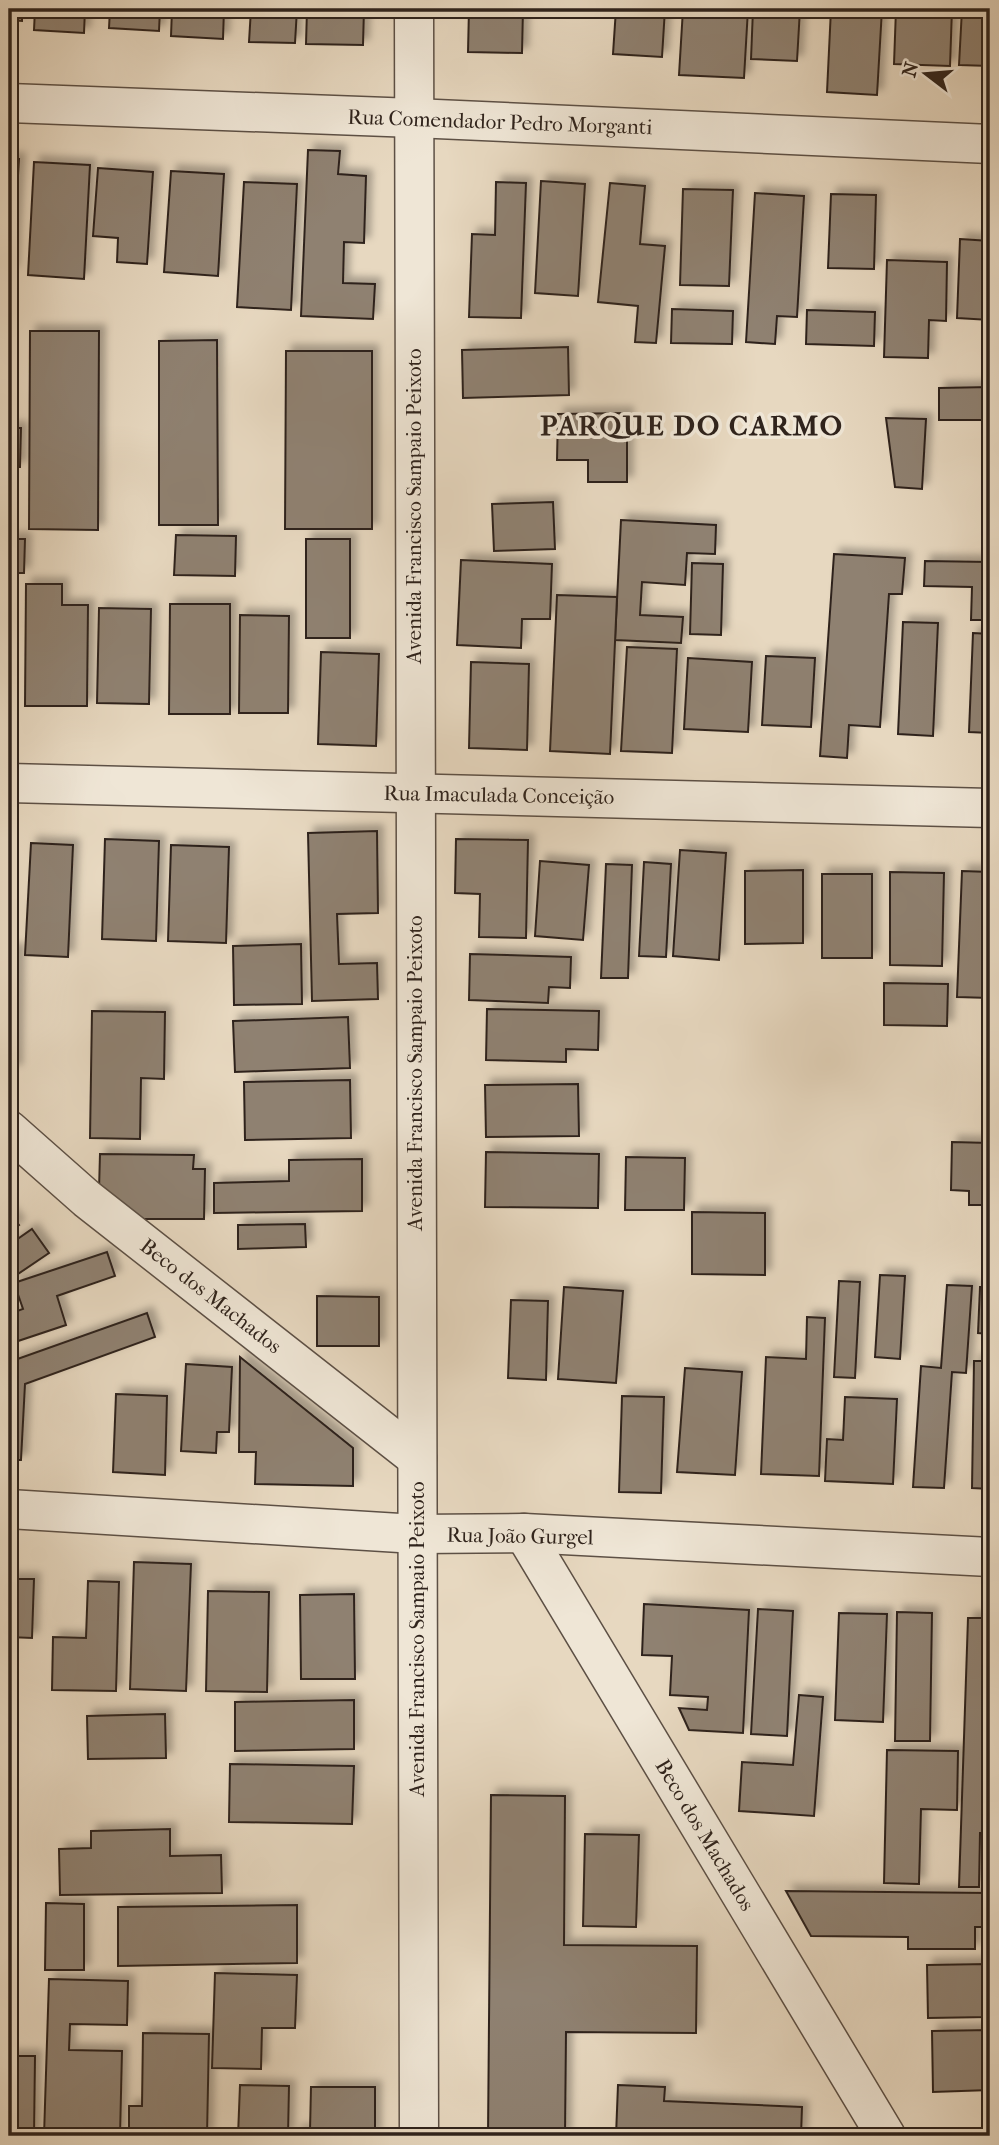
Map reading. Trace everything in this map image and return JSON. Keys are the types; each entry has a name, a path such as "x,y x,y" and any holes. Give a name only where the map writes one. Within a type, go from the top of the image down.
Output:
{"street":[{"name":"Avenida Francisco Sampaio Peixoto","path":"414,9 419,2136"},
{"name":"Rua Comendador Pedro Morganti","path":"9,103 990,144"},
{"name":"Rua Imaculada Conceição","path":"9,783 990,808"},
{"name":"Beco dos Machados","path":"9,1130 87,1199 417,1458"},
{"name":"Rua João Gurgel","path":"9,1509 416,1534 524,1533 990,1557"},
{"name":"Beco dos Machados","path":"524,1533 886,2136"}],"building":[{"path":"9,9 22,9 22,21 9,20"},
{"path":"35,9 85,9 84,33 34,30"},
{"path":"110,9 160,9 159,31 109,28"},
{"path":"172,9 224,9 223,39 171,36"},
{"path":"251,9 297,9 295,43 249,42"},
{"path":"307,9 364,9 363,45 306,44"},
{"path":"469,9 523,9 522,53 468,52"},
{"path":"616,9 665,9 662,57 613,54"},
{"path":"683,9 748,9 744,78 679,75"},
{"path":"753,9 800,9 797,61 751,59"},
{"path":"831,9 882,9 877,95 827,92"},
{"path":"896,9 952,9 950,66 894,64"},
{"path":"962,9 990,9 990,66 959,65"},
{"path":"308,150 340,151 338,174 366,176 364,243 344,242 343,283 375,284 373,319 301,316"},
{"path":"9,159 19,159 12,272 9,272"},
{"path":"34,162 90,165 84,279 28,275"},
{"path":"98,168 153,172 147,264 117,262 118,238 93,236"},
{"path":"171,171 224,174 218,276 164,272"},
{"path":"541,181 585,184 578,296 535,293"},
{"path":"244,182 297,184 291,310 237,307"},
{"path":"496,182 526,183 521,318 469,317 472,234 495,235"},
{"path":"610,183 645,186 640,244 665,246 656,343 635,342 638,306 598,302"},
{"path":"683,189 733,190 729,286 680,285"},
{"path":"755,193 804,196 797,317 777,316 775,344 746,342"},
{"path":"831,194 876,195 874,269 828,268"},
{"path":"960,239 990,241 990,320 957,318"},
{"path":"887,260 947,262 946,321 929,320 928,358 884,357"},
{"path":"672,309 733,311 732,344 671,343"},
{"path":"807,310 875,312 874,346 806,344"},
{"path":"30,331 99,331 98,530 29,529"},
{"path":"217,340 218,525 159,525 159,341"},
{"path":"568,347 569,395 463,398 462,350"},
{"path":"286,351 372,351 372,529 285,529"},
{"path":"990,387 990,420 939,420 939,388"},
{"path":"627,413 627,482 588,482 588,460 557,460 558,414"},
{"path":"886,418 926,419 922,489 895,487"},
{"path":"9,428 21,428 20,467 9,467"},
{"path":"553,502 555,549 494,551 492,504"},
{"path":"621,520 716,525 715,554 687,553 685,585 642,582 640,615 683,617 681,643 615,640"},
{"path":"176,535 236,536 235,576 174,575"},
{"path":"9,539 25,539 24,573 9,573"},
{"path":"306,539 350,539 350,638 306,638"},
{"path":"834,554 905,558 902,594 889,594 880,727 849,725 847,758 820,756"},
{"path":"461,560 552,564 550,619 522,619 521,648 457,645"},
{"path":"925,561 990,562 990,620 971,620 972,587 924,586"},
{"path":"692,563 723,564 721,635 690,634"},
{"path":"26,584 62,584 62,605 88,605 87,706 25,706"},
{"path":"557,595 617,597 610,754 550,751"},
{"path":"170,604 230,604 230,714 169,714"},
{"path":"99,608 151,609 149,704 97,703"},
{"path":"240,615 289,616 288,713 239,713"},
{"path":"903,622 938,623 933,736 898,734"},
{"path":"973,633 990,634 990,733 969,732"},
{"path":"627,647 677,649 672,753 621,751"},
{"path":"321,652 379,654 376,746 318,744"},
{"path":"766,656 815,658 811,727 762,725"},
{"path":"688,658 752,662 748,732 684,729"},
{"path":"471,662 529,664 527,750 469,748"},
{"path":"377,831 378,913 337,914 339,964 377,963 378,999 312,1001 308,833"},
{"path":"105,839 159,841 156,941 102,939"},
{"path":"456,839 528,840 526,938 479,937 480,894 455,893"},
{"path":"31,843 73,845 68,957 25,955"},
{"path":"171,845 229,847 226,943 168,941"},
{"path":"680,850 726,853 719,960 673,956"},
{"path":"540,861 589,865 583,940 535,936"},
{"path":"644,862 671,864 666,957 639,956"},
{"path":"606,864 632,865 628,978 601,978"},
{"path":"803,870 803,943 745,944 745,871"},
{"path":"962,871 990,872 990,998 957,997"},
{"path":"890,872 944,873 942,966 890,965"},
{"path":"822,874 872,874 872,958 822,958"},
{"path":"301,944 302,1004 234,1005 233,946"},
{"path":"9,950 18,950 16,1070 9,1070"},
{"path":"470,954 571,957 570,988 549,987 548,1003 469,1000"},
{"path":"884,983 948,984 947,1026 884,1025"},
{"path":"487,1009 599,1011 598,1050 566,1049 566,1062 486,1060"},
{"path":"92,1011 165,1012 164,1079 141,1078 140,1139 90,1138"},
{"path":"348,1017 350,1068 235,1072 233,1021"},
{"path":"350,1080 351,1138 245,1140 244,1082"},
{"path":"578,1084 579,1136 486,1137 485,1085"},
{"path":"952,1142 990,1143 990,1205 969,1205 969,1191 951,1190"},
{"path":"486,1152 599,1154 598,1208 485,1207"},
{"path":"100,1154 194,1155 193,1169 205,1169 204,1219 139,1219 99,1190"},
{"path":"626,1157 685,1158 684,1210 625,1210"},
{"path":"362,1159 362,1211 214,1213 214,1183 289,1181 289,1160"},
{"path":"9,1212 19,1225 9,1232"},
{"path":"692,1212 765,1213 765,1275 692,1274"},
{"path":"305,1224 306,1247 238,1249 238,1225"},
{"path":"32,1229 49,1253 9,1280 9,1245"},
{"path":"107,1252 115,1276 57,1296 66,1325 9,1344 9,1314 23,1309 14,1283"},
{"path":"880,1275 905,1276 900,1359 875,1357"},
{"path":"839,1281 860,1282 855,1378 834,1377"},
{"path":"947,1285 972,1286 966,1373 952,1372 944,1488 913,1487 921,1366 941,1368"},
{"path":"564,1287 623,1291 616,1383 558,1379"},
{"path":"980,1287 990,1287 990,1334 978,1333"},
{"path":"317,1296 379,1297 379,1346 317,1346"},
{"path":"511,1300 548,1301 546,1380 508,1378"},
{"path":"147,1313 155,1337 25,1384 21,1460 9,1460 9,1362"},
{"path":"807,1317 825,1318 819,1476 761,1474 766,1357 806,1359"},
{"path":"240,1357 353,1448 353,1486 255,1484 256,1452 239,1452"},
{"path":"974,1361 990,1361 990,1489 972,1488"},
{"path":"186,1364 232,1367 229,1432 217,1432 216,1453 181,1451"},
{"path":"685,1368 742,1372 735,1475 677,1472"},
{"path":"116,1394 167,1396 165,1475 113,1472"},
{"path":"622,1396 664,1397 661,1493 619,1492"},
{"path":"845,1397 897,1399 893,1484 825,1481 827,1439 843,1440"},
{"path":"134,1562 191,1564 186,1691 130,1689"},
{"path":"9,1579 34,1579 32,1638 9,1637"},
{"path":"88,1581 119,1582 116,1691 52,1690 53,1637 86,1638"},
{"path":"208,1591 269,1592 267,1692 206,1691"},
{"path":"354,1594 355,1679 301,1679 300,1595"},
{"path":"644,1604 749,1610 743,1733 689,1730 679,1708 707,1710 708,1697 670,1695 672,1656 642,1655"},
{"path":"758,1609 793,1611 787,1736 751,1734"},
{"path":"897,1612 932,1613 930,1741 895,1741"},
{"path":"839,1613 887,1614 883,1722 835,1720"},
{"path":"968,1618 990,1618 990,1833 980,1833 979,1887 959,1887"},
{"path":"799,1695 823,1697 814,1816 739,1811 742,1762 793,1765"},
{"path":"354,1700 354,1749 235,1751 235,1702"},
{"path":"165,1714 166,1758 88,1759 87,1716"},
{"path":"887,1750 958,1751 957,1810 921,1809 919,1884 884,1883"},
{"path":"230,1764 354,1766 352,1824 229,1822"},
{"path":"491,1795 565,1796 564,1945 697,1946 696,2033 566,2032 565,2136 488,2136"},
{"path":"170,1829 170,1856 221,1855 222,1893 60,1895 59,1849 91,1848 91,1831"},
{"path":"585,1834 639,1835 636,1927 583,1926"},
{"path":"786,1891 990,1893 990,1927 975,1927 975,1949 908,1949 908,1937 811,1936"},
{"path":"46,1903 84,1904 84,1970 45,1970"},
{"path":"297,1905 297,1963 118,1966 118,1907"},
{"path":"988,1964 989,2017 928,2018 927,1965"},
{"path":"215,1973 297,1975 295,2028 262,2028 261,2069 212,2068"},
{"path":"49,1979 128,1981 127,2025 70,2024 69,2050 122,2051 120,2136 44,2136"},
{"path":"990,2030 990,2090 933,2092 932,2031"},
{"path":"143,2033 209,2034 207,2136 129,2136 129,2106 142,2106"},
{"path":"9,2056 35,2056 34,2136 9,2136"},
{"path":"240,2085 289,2086 288,2136 238,2136"},
{"path":"618,2085 665,2087 664,2101 802,2107 801,2136 616,2136"},
{"path":"311,2087 375,2087 375,2136 296,2136 296,2131 310,2131"}],"district":[{"name":"PARQUE DO CARMO","path":"692,425"}]}
